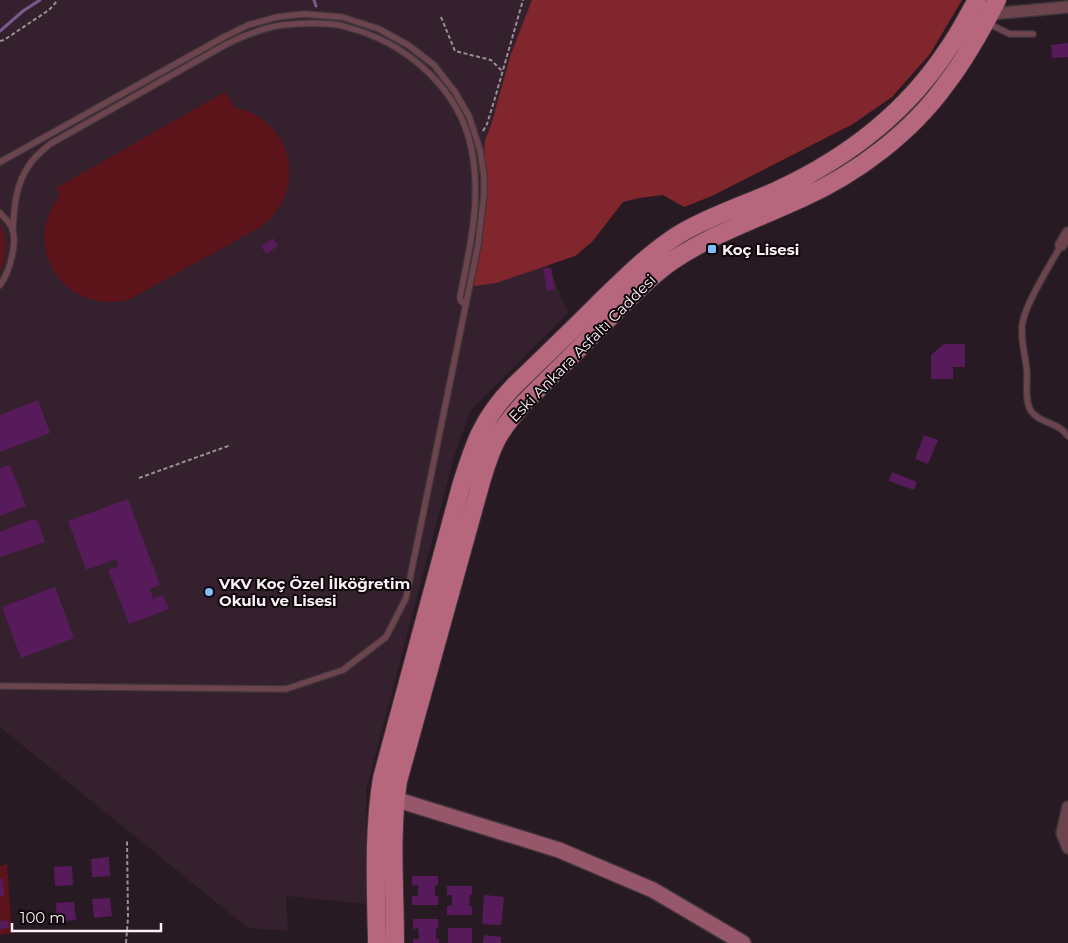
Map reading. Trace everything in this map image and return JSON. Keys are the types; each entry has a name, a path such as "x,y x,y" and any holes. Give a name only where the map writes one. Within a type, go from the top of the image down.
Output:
{"main road":[{"name":"Eski Ankara Asfaltı Caddesi","path":"395,943 386,761 436,573 472,450 481,429 493,409 514,386 655,251 688,229 778,190 822,168 851,150 875,131 924,82 948,50 977,0"},
{"name":"Eski Ankara Asfaltı Caddesi","path":"377,943 376,845 387,796 398,780 492,447 508,420 635,293 671,262 698,245 830,185 855,169 893,140 930,105 946,85 991,12"}],"street":[{"path":"991,12 1068,7"},
{"path":"1061,245 1068,234"},
{"path":"387,796 559,850 654,890 743,943"},
{"path":"1068,807 1062,834 1068,848"}],"lane":[{"path":"991,12 1010,34 1033,34"},
{"path":"0,162 248,25 277,17 304,14 342,16 379,29 408,45 434,65 455,92 469,116 480,150 484,176 484,194 478,245 406,598 386,637 343,670 286,689 0,686"},
{"path":"0,285 9,270 14,251 12,228 15,201 20,183 30,163 50,144 225,45 251,33 288,24 304,23 340,25 375,36 402,51 427,70 447,94 459,115 470,144 476,185 475,216 460,297 461,301 466,305"},
{"path":"0,212 12,228"},
{"path":"1061,245 1026,310 1022,326 1028,404 1040,419 1056,424 1068,436"}],"path":[{"path":"0,41 49,10 58,0"},
{"path":"476,138 487,124 523,0"},
{"path":"441,17 455,50 490,60 502,71"},
{"path":"140,478 231,445"},
{"path":"126,943 128,918 127,840"}],"shaded area":[{"name":"VKV Koç Özel İlköğretim Okulu ve Lisesi","path":"0,0 872,0 615,195 547,263 568,313 470,411 454,457 366,790 367,904 286,896 288,931 248,928 0,727"},
{"path":"532,0 962,0 930,54 892,97 853,124 712,196 684,207 663,195 623,202 592,242 575,256 496,283 474,286 485,141 511,54"},
{"path":"983,0 990,0 954,61 915,110 896,129 837,173 701,235 697,235 696,233 866,146"},
{"path":"225,92 235,108 256,115 271,127 282,143 288,161 289,179 284,198 273,215 257,229 128,300 105,302 85,297 68,287 55,273 47,255 44,235 49,215 60,195 56,188"},
{"path":"0,225 5,237 6,248 0,272"},
{"path":"7,864 12,933 0,935 0,866"}],"building":[{"path":"1068,43 1068,57 1052,58 1051,45"},
{"path":"273,238 278,246 266,254 261,246"},
{"path":"551,268 555,289 547,291 543,269"},
{"path":"944,344 965,344 965,367 953,367 953,379 931,379 931,355"},
{"path":"38,400 50,433 0,452 0,415"},
{"path":"924,435 938,440 928,464 915,459"},
{"path":"10,465 26,506 0,516 0,468"},
{"path":"892,472 917,482 914,490 889,481"},
{"path":"128,499 160,585 150,589 153,599 163,595 169,609 129,624 108,570 119,566 116,559 86,570 68,521"},
{"path":"33,519 38,521 45,542 0,557 0,532"},
{"path":"55,587 74,638 21,658 2,607"},
{"path":"109,857 110,876 92,877 91,859"},
{"path":"72,866 73,885 55,886 54,867"},
{"path":"412,876 438,876 438,885 435,885 435,896 438,896 438,905 412,905 412,896 418,896 418,885 412,886"},
{"path":"3,878 4,896 0,897 0,879"},
{"path":"447,886 472,886 469,906 472,906 472,915 447,915 447,906 452,905 452,895 447,895"},
{"path":"484,895 504,897 501,925 482,924"},
{"path":"110,898 112,916 94,918 92,899"},
{"path":"74,902 76,920 57,922 56,903"},
{"path":"413,919 438,919 436,939 439,939 439,943 413,943 413,939 419,939 418,928 413,929"},
{"path":"8,920 9,928 0,929 0,921"},
{"path":"448,928 472,928 472,943 448,943"},
{"path":"484,935 501,937 501,943 483,943"}],"waterway":[{"path":"0,31 23,11 40,0"},
{"path":"314,0 316,6"}],"place":[{"name":"Koç Lisesi","path":"712,249"},
{"name":"VKV Koç Özel İlköğretim Okulu ve Lisesi","path":"209,592"}]}
